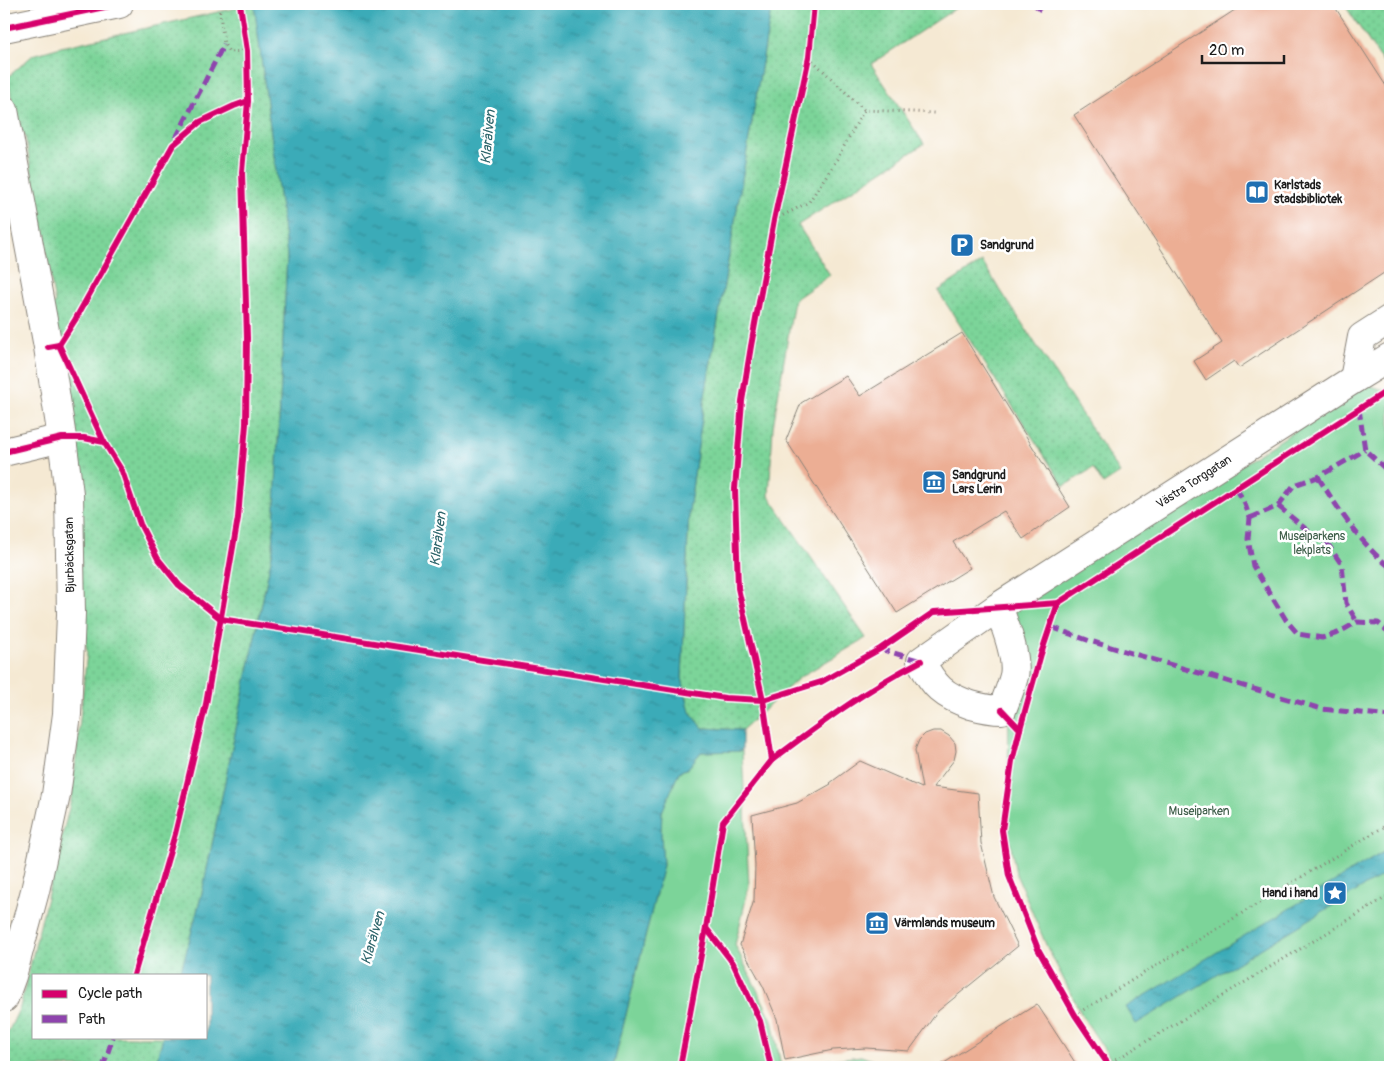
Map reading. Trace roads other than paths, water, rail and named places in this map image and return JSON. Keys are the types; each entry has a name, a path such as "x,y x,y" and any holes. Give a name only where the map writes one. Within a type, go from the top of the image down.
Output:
{"street":[{"path":"4,28 119,4"},
{"name":"Bjurbäcksgatan","path":"4,110 48,347 62,438 69,494 70,614 67,714 56,795 35,890 12,976 4,998"},
{"path":"1354,379 1362,337 1390,320"},
{"name":"Västra Torggatan","path":"998,607 1390,357"},
{"path":"4,452 62,438"}],"water":[{"name":"Klarälven","path":"254,4 772,4 705,396 689,511 682,678 690,712 703,728 742,730 742,751 701,752 688,768 679,772 662,812 663,865 613,1067 155,1067 163,1038 208,1038 208,974 180,974 202,893 273,550 287,255"},
{"path":"1390,848 1390,871 1136,1024 1126,1007"}],"place":[{"name":"Karlstads stadsbibliotek","path":"1257,192"},
{"name":"Sandgrund","path":"962,245"},
{"name":"Sandgrund Lars Lerin","path":"934,482"},
{"name":"Hand i hand","path":"1335,893"},
{"name":"Värmlands museum","path":"877,923"}],"park label":[{"name":"Museiparkens lekplats","path":"1312,543"},
{"name":"Museiparken","path":"1199,811"}]}
